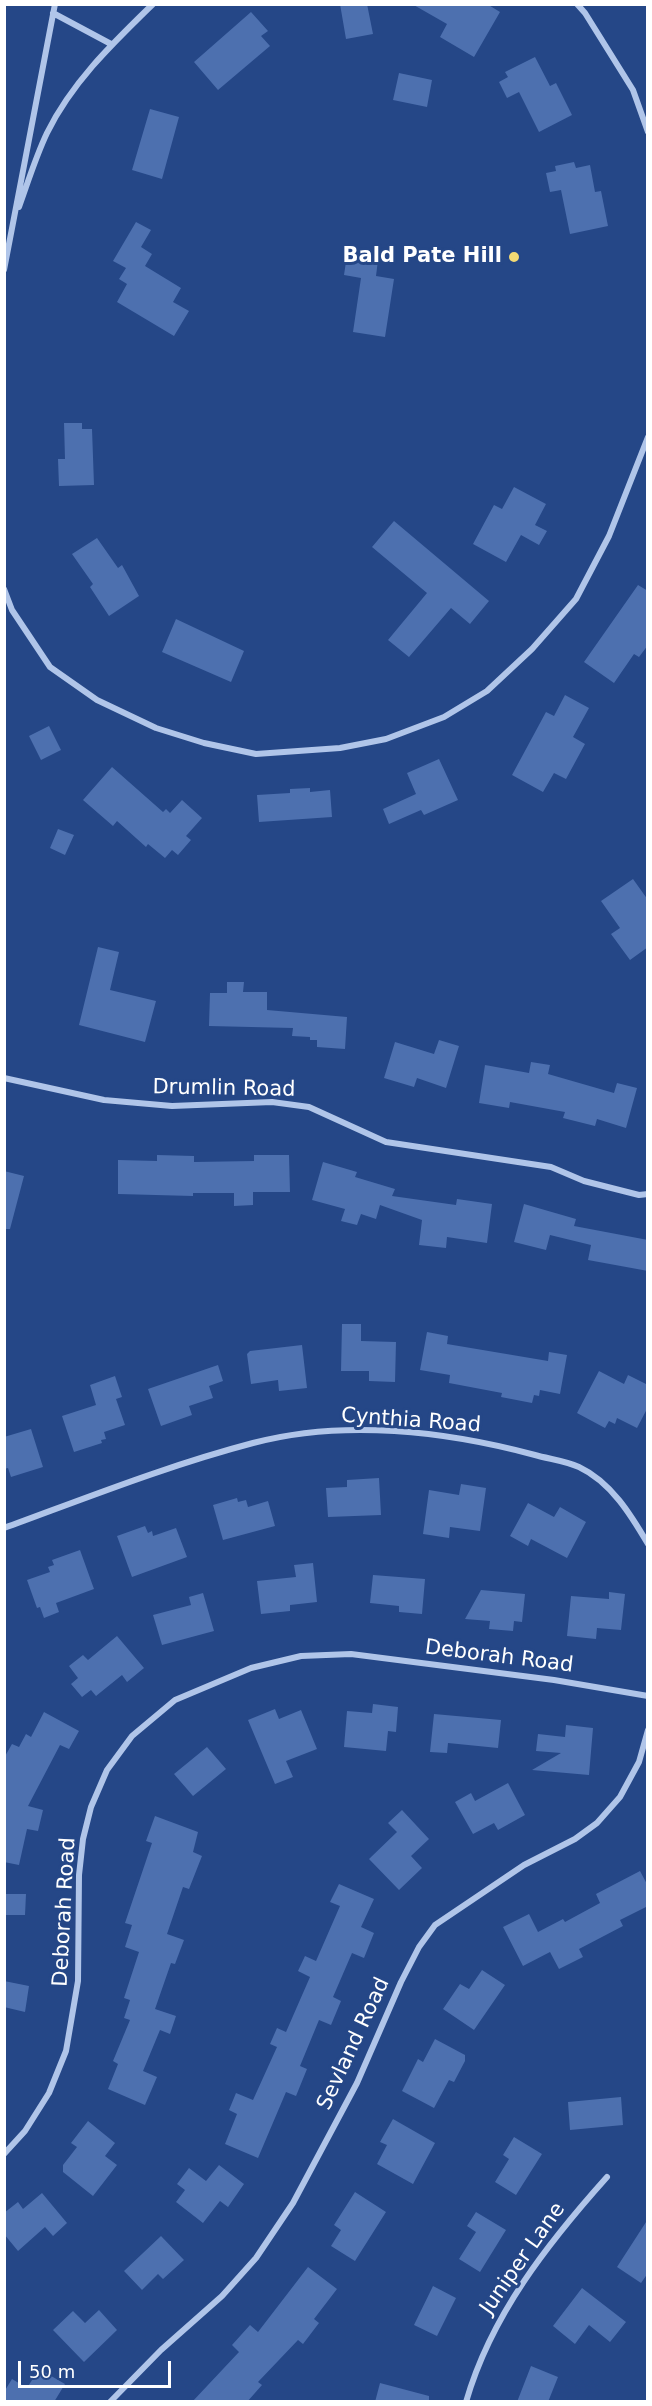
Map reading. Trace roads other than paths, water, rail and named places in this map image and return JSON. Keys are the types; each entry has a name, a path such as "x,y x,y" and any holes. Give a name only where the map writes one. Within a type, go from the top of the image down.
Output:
{"street":[{"path":"4,270 55,4"},
{"path":"13,224 47,133 70,93 111,44 153,4"},
{"path":"577,4 633,90 648,132"},
{"path":"53,13 111,44"},
{"path":"4,589 12,610 50,667 97,700 156,728 204,743 256,754 340,748 386,739 444,717 487,691 532,649 569,608 609,536 648,437"},
{"name":"Drumlin Road","path":"4,1078 104,1100 172,1106 272,1102 309,1107 386,1142 551,1167 584,1181 639,1195 648,1194"},
{"name":"Cynthia Road","path":"4,1528 254,1443 308,1433 369,1430 498,1445 579,1467 605,1486 629,1512 648,1544"},
{"name":"Deborah Road","path":"4,2154 25,2131 49,2093 66,2051 78,1981 79,1875 83,1839 92,1807 107,1770 132,1736 175,1700 250,1668 301,1656 351,1654 554,1680 648,1696"},
{"name":"Sevland Road","path":"110,2402 161,2350 222,2296 256,2258 293,2203 357,2083 405,1973 419,1947 435,1925 524,1865 575,1839 597,1823 620,1797 639,1762 648,1730"},
{"name":"Juniper Lane","path":"466,2402 481,2357 501,2314 572,2216 607,2177"}],"place":[{"name":"Bald Pate Hill","path":"514,257"}]}
